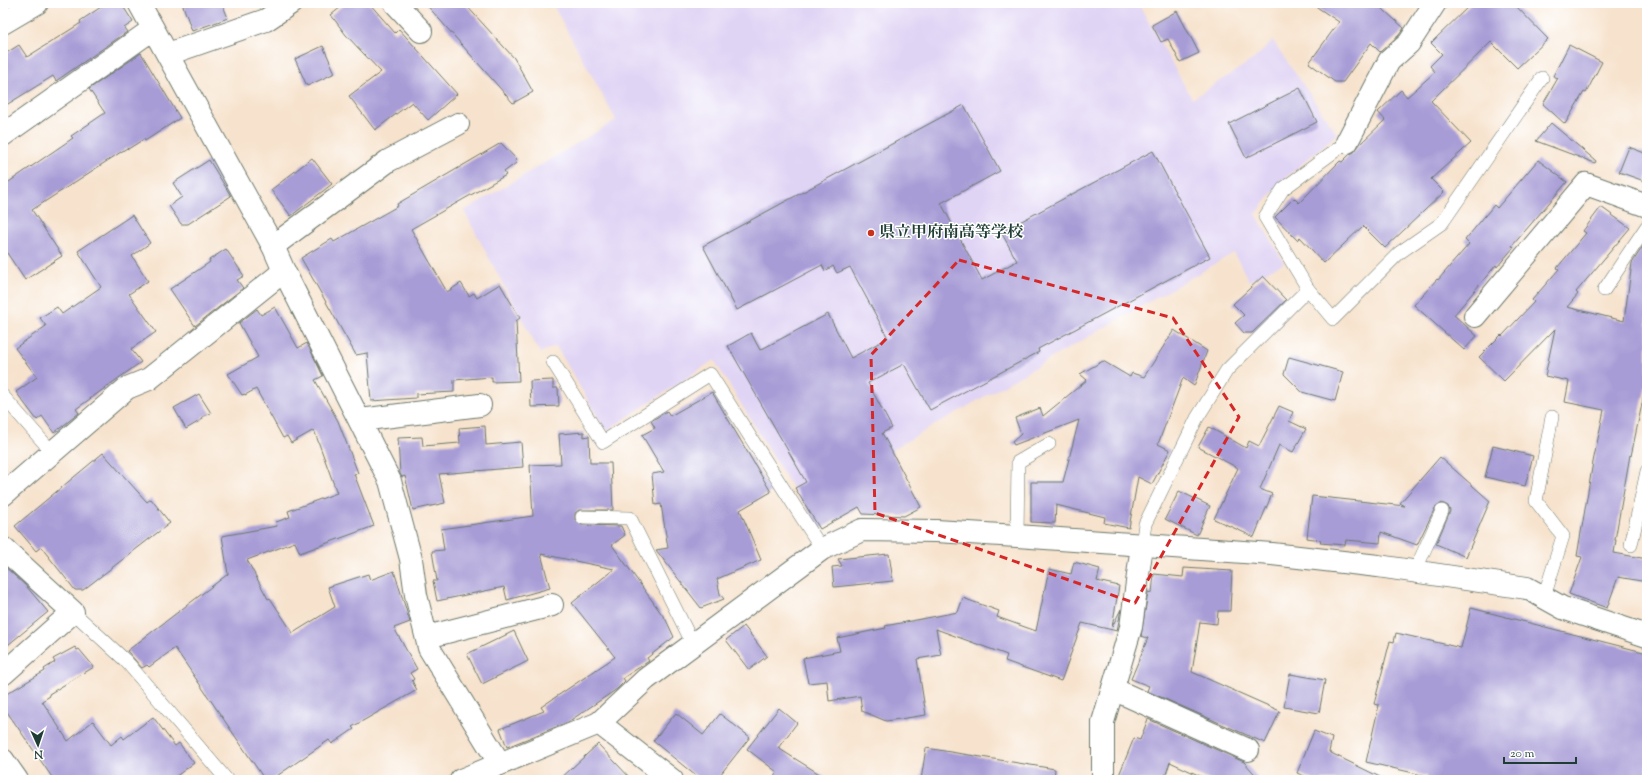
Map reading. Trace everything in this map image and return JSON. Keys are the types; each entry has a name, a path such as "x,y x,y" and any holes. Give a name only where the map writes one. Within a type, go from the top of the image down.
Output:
{"street":[{"path":"3,23 37,3"},
{"path":"139,3 273,246 284,271 390,481 411,558 416,595 430,648 500,764"},
{"path":"168,54 266,20 291,3"},
{"path":"395,3 421,31"},
{"path":"1347,142 1389,61 1409,43 1435,3"},
{"path":"3,136 153,29"},
{"path":"273,246 388,161 458,124"},
{"path":"1475,316 1586,184 1647,206"},
{"path":"3,495 127,388 148,379 284,271"},
{"path":"360,420 480,405"},
{"path":"461,780 599,723 646,679 822,549 862,530 936,531 1272,554 1415,571 1527,588 1563,608 1647,636"},
{"path":"1103,780 1103,722 1131,627 1142,545"},
{"path":"3,548 73,612 3,674"},
{"path":"427,637 552,605"},
{"path":"1113,689 1248,750"},
{"path":"599,723 672,780"},
{"path":"3,760 17,780"}],"lane":[{"path":"1347,142 1282,189 1265,217 1308,289 1333,319 1399,253 1442,223 1542,78"},
{"path":"1604,290 1647,226"},
{"path":"1142,545 1145,524 1198,418 1227,370 1308,289"},
{"path":"552,362 603,442 710,374 822,549"},
{"path":"3,396 52,452"},
{"path":"1544,597 1563,536 1536,501 1552,417"},
{"path":"1017,536 1018,462 1049,444"},
{"path":"1631,545 1647,471"},
{"path":"1415,571 1442,511"},
{"path":"582,517 630,518 693,644"},
{"path":"73,612 126,661 227,780"}],"highlighted area":[{"path":"959,260 1173,318 1239,417 1135,603 875,513 871,355"}],"shaded area":[{"name":"県立甲府南高等学校","path":"552,3 1138,3 1192,99 1254,59 1273,41 1337,134 1281,182 1256,214 1284,263 1249,281 1234,253 801,502 714,360 606,431 556,346 540,353 464,211 616,120"}],"building":[{"path":"107,3 121,3 133,22 124,28 127,32 56,81 53,76 3,107 3,55 19,45 27,57 81,23 80,21"},
{"path":"182,3 222,3 228,18 192,31"},
{"path":"346,3 369,3 395,33 399,29 457,94 428,120 412,102 375,130 349,96 381,72 346,35 331,15"},
{"path":"425,3 464,3 514,58 533,92 513,103"},
{"path":"1311,3 1376,3 1404,28 1399,35 1380,52 1371,43 1343,82 1335,82 1309,63 1339,22"},
{"path":"1472,3 1513,3 1548,39 1517,68 1491,42 1431,101 1471,143 1431,179 1444,192 1385,248 1363,226 1324,263 1300,237 1297,240 1275,217 1294,198 1299,203 1340,161 1342,162 1354,152 1360,144 1385,120 1378,112 1401,90 1407,97 1435,72 1430,66 1442,54 1431,43"},
{"path":"1177,11 1199,53 1180,62 1168,39 1161,42 1152,25"},
{"path":"1569,45 1602,62 1586,93 1584,92 1565,124 1543,104 1558,78 1553,76"},
{"path":"323,46 335,73 307,86 295,59"},
{"path":"141,53 180,118 145,141 144,139 128,149 127,148 32,210 62,256 25,280 3,247 3,186 73,138 71,136 105,113 89,89"},
{"path":"1300,88 1317,122 1246,158 1229,124"},
{"path":"964,105 1000,171 941,203 982,280 1017,261 1001,232 1153,151 1210,257 1038,349 1039,352 930,410 904,364 868,383 892,428 882,433 921,507 904,516 863,514 859,507 820,529 795,488 806,482 728,346 751,333 760,350 828,314 851,358 888,338 850,267 837,273 833,266 825,271 822,265 737,310 703,246"},
{"path":"1551,123 1596,161 1595,163 1536,141"},
{"path":"501,143 517,160 515,161 516,163 504,172 506,175 411,229 447,292 461,283 469,296 474,293 477,298 500,284 520,318 516,321 519,381 492,382 492,377 454,380 454,392 416,394 416,398 371,401 367,353 356,355 301,258 332,239 334,242 398,206 397,204"},
{"path":"1629,147 1647,154 1647,182 1619,172"},
{"path":"312,158 332,184 291,216 271,190"},
{"path":"209,160 231,196 188,224 181,224 169,206 182,197 173,183"},
{"path":"1538,160 1567,182 1512,246 1514,247 1497,267 1496,265 1454,315 1477,336 1464,350 1414,305 1469,244 1465,240 1494,205 1497,208"},
{"path":"1601,207 1630,228 1576,292 1578,294 1567,307 1624,321 1632,263 1647,240 1647,380 1631,456 1630,455 1614,553 1647,559 1647,582 1618,577 1607,608 1569,594 1582,557 1577,556 1593,462 1604,410 1565,402 1569,381 1545,376 1555,329 1504,381 1479,357 1501,335 1502,336 1534,302 1532,300 1559,269 1557,268 1586,233 1583,231"},
{"path":"132,215 150,243 132,256 148,281 129,294 156,332 131,349 141,362 76,409 79,413 54,433 42,416 37,420 16,392 37,377 15,348 46,326 40,318 57,307 62,314 101,287 78,251"},
{"path":"226,249 244,276 237,280 243,288 195,326 170,289 210,262 209,260"},
{"path":"1263,276 1286,300 1252,333 1244,333 1235,323 1244,315 1233,304"},
{"path":"275,307 298,348 307,343 323,376 315,380 338,421 358,473 354,474 374,526 300,553 295,542 247,560 268,599 270,598 293,633 335,607 328,587 368,574 370,580 394,571 410,622 394,628 417,669 410,673 414,679 412,681 417,690 352,727 354,729 332,744 329,740 271,780 265,780 175,648 149,667 147,665 142,668 127,651 228,574 222,536 277,526 276,522 290,517 288,511 337,493 314,430 291,443 287,436 283,438 256,389 242,395 228,374 258,357 239,323 257,309 261,315"},
{"path":"1174,330 1207,351 1194,386 1183,378 1158,444 1170,450 1152,484 1138,477 1129,528 1104,523 1105,517 1056,505 1055,523 1031,522 1031,482 1063,482 1079,420 1014,445 1012,442 1021,434 1015,418 1040,408 1043,416 1087,380 1080,374 1103,361 1130,377 1132,373 1144,377"},
{"path":"1289,357 1343,372 1335,401 1302,392 1284,374"},
{"path":"553,380 553,388 558,388 559,406 531,407 530,381"},
{"path":"712,392 771,492 740,510 761,560 717,579 720,594 724,599 701,608 656,550 668,548 661,504 655,505 652,474 664,472 642,435 655,428 651,421 667,411 670,416"},
{"path":"199,394 211,413 202,417 203,419 186,429 174,408"},
{"path":"1279,406 1293,412 1289,421 1306,429 1293,452 1279,445 1260,489 1272,494 1254,537 1214,519 1238,468 1198,447 1209,427 1246,448 1249,441 1259,446"},
{"path":"485,426 486,445 521,442 523,467 439,474 445,503 413,510 405,476 402,477 400,474 398,438 422,437 423,446 460,443 459,428"},
{"path":"584,432 584,437 589,436 590,463 611,463 613,510 579,510 575,513 575,520 582,525 621,526 625,535 612,545 666,620 674,637 647,658 649,661 623,678 625,681 617,689 568,722 507,747 500,729 544,711 541,707 615,657 572,603 614,569 541,554 550,588 507,600 504,587 437,601 433,581 437,581 432,551 444,550 441,529 533,516 530,465 561,464 559,434"},
{"path":"1493,446 1533,456 1525,486 1485,477"},
{"path":"103,453 147,502 151,499 170,523 83,590 75,590 41,547 36,551 15,526"},
{"path":"1440,457 1490,501 1466,557 1436,544 1450,511 1448,506 1442,503 1435,508 1417,545 1381,532 1380,543 1346,540 1345,545 1320,543 1321,540 1307,538 1312,496 1405,506 1400,503"},
{"path":"1179,491 1210,506 1197,535 1165,519"},
{"path":"889,554 893,581 834,587 832,567 842,566 838,559"},
{"path":"1074,562 1100,569 1097,581 1119,586 1112,627 1121,609 1117,631 1082,623 1061,681 1005,661 1007,655 936,629 941,655 917,659 926,715 886,721 862,711 860,696 829,701 827,681 808,683 803,658 840,651 837,638 886,628 885,626 958,612 963,598 999,611 997,617 1036,631 1049,569 1071,574"},
{"path":"3,565 26,586 48,612 3,649"},
{"path":"1184,568 1232,571 1230,611 1218,611 1217,624 1200,622 1192,672 1280,711 1265,743 1147,691 1149,686 1131,679 1148,638 1141,636 1148,592 1152,593 1154,574 1183,577"},
{"path":"1471,608 1647,653 1647,780 1427,780 1427,776 1366,762 1379,705 1374,704 1390,641 1394,642 1396,633 1461,648"},
{"path":"744,626 767,656 749,670 726,640"},
{"path":"514,631 528,661 482,684 467,654"},
{"path":"75,647 77,650 79,649 94,667 49,694 50,696 42,701 68,741 93,721 111,745 122,736 124,739 153,717 175,746 179,743 194,763 171,780 54,780 3,706 3,696 45,671 44,669 55,662 53,659"},
{"path":"1290,674 1325,680 1319,713 1284,707"},
{"path":"779,708 797,723 778,748 829,780 772,780 777,772 747,749"},
{"path":"676,713 703,735 720,714 750,737 716,780 701,780 653,741"},
{"path":"1148,719 1244,762 1260,780 1209,780 1170,762 1164,780 1117,780 1134,738 1140,740"},
{"path":"1314,731 1332,738 1329,752 1386,780 1314,780 1297,773"},
{"path":"598,744 632,780 559,780"},
{"path":"926,748 1055,769 1054,780 921,780"}],"place":[{"name":"県立甲府南高等学校","path":"871,233"}]}
